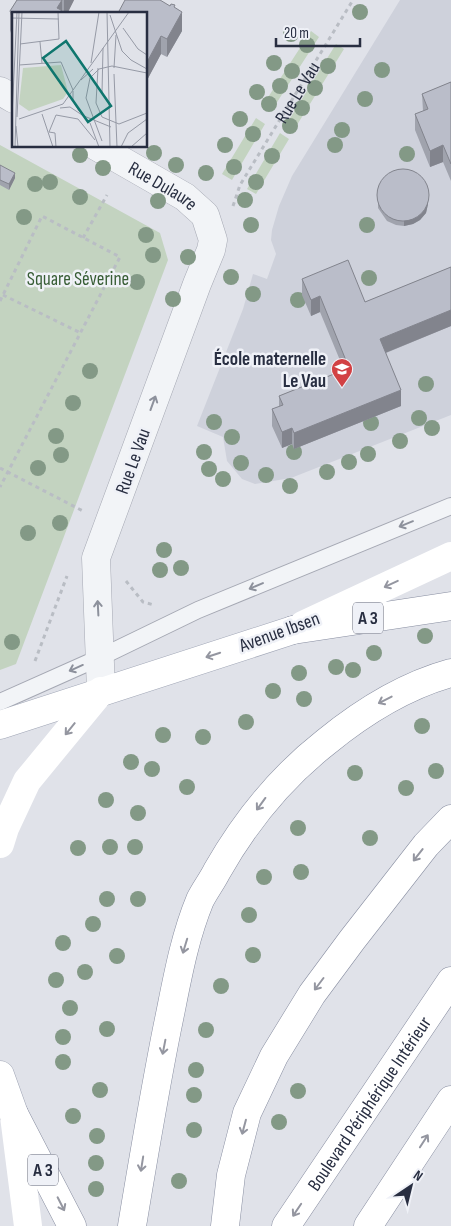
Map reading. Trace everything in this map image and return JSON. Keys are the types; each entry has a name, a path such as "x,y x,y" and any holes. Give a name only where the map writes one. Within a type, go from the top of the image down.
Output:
{"main road":[{"name":"Avenue Ibsen","path":"0,724 293,630 451,556"},
{"name":"A 3","path":"293,630 447,607"},
{"path":"132,1226 150,1116 173,999 184,949 200,900 231,846 266,798 300,763 379,703 440,676"},
{"path":"0,844 5,828 27,781 101,691"},
{"path":"225,1226 231,1175 248,1113 274,1056 312,994 426,845 451,819"},
{"name":"Boulevard Périphérique Intérieur","path":"286,1226 451,981"},
{"path":"0,1075 14,1114 28,1226"},
{"path":"368,1226 451,1100"},
{"name":"A 3","path":"14,1114 72,1226"}],"street":[{"path":"0,92 12,98"},
{"name":"Rue Dulaure","path":"99,148 185,197 205,215 213,240"},
{"name":"Rue Le Vau","path":"101,691 96,558 211,250 213,240"}],"lane":[{"path":"0,702 101,657 198,610 451,506"}],"path":[{"name":"Rue Le Vau","path":"240,185 353,0"},
{"path":"83,238 106,195"},
{"path":"0,301 42,216 120,257 0,487"},
{"path":"3,295 81,333"},
{"path":"0,468 83,511"},
{"path":"34,663 70,567"}],"shaded area":[{"path":"400,0 451,0 451,415 291,478 255,484 242,479 227,461 223,437 197,426 243,309 253,274 267,279 276,254 271,240 272,230 279,206 292,176"}],"green space":[{"path":"311,31 319,37 272,110 263,105"},
{"path":"336,44 344,49 292,133 284,128"},
{"path":"256,118 265,124 232,180 222,174"},
{"path":"280,133 289,139 256,194 247,189"},
{"name":"Square Séverine","path":"0,145 160,233 168,260 16,664 0,670"}],"building":[{"path":"17,0 62,0 57,8 62,12 12,12 12,17 10,11"},
{"path":"125,0 160,0 170,6 171,4 175,5 174,7 182,12 167,39 161,36 148,60 148,12 119,12"},
{"path":"451,82 451,164 443,145 430,151 415,114 428,109 422,94"},
{"path":"0,165 15,173 9,184 0,180"},
{"path":"403,169 413,171 421,177 427,185 429,195 427,205 421,213 413,219 403,221 393,219 385,213 379,205 377,195 379,185 385,177 393,171"},
{"path":"348,260 365,302 451,267 451,310 380,339 401,390 294,433 292,428 282,432 272,409 283,405 279,396 349,368 320,296 311,300 302,279"}],"place":[{"name":"École maternelle Le Vau","path":"342,388"}]}
